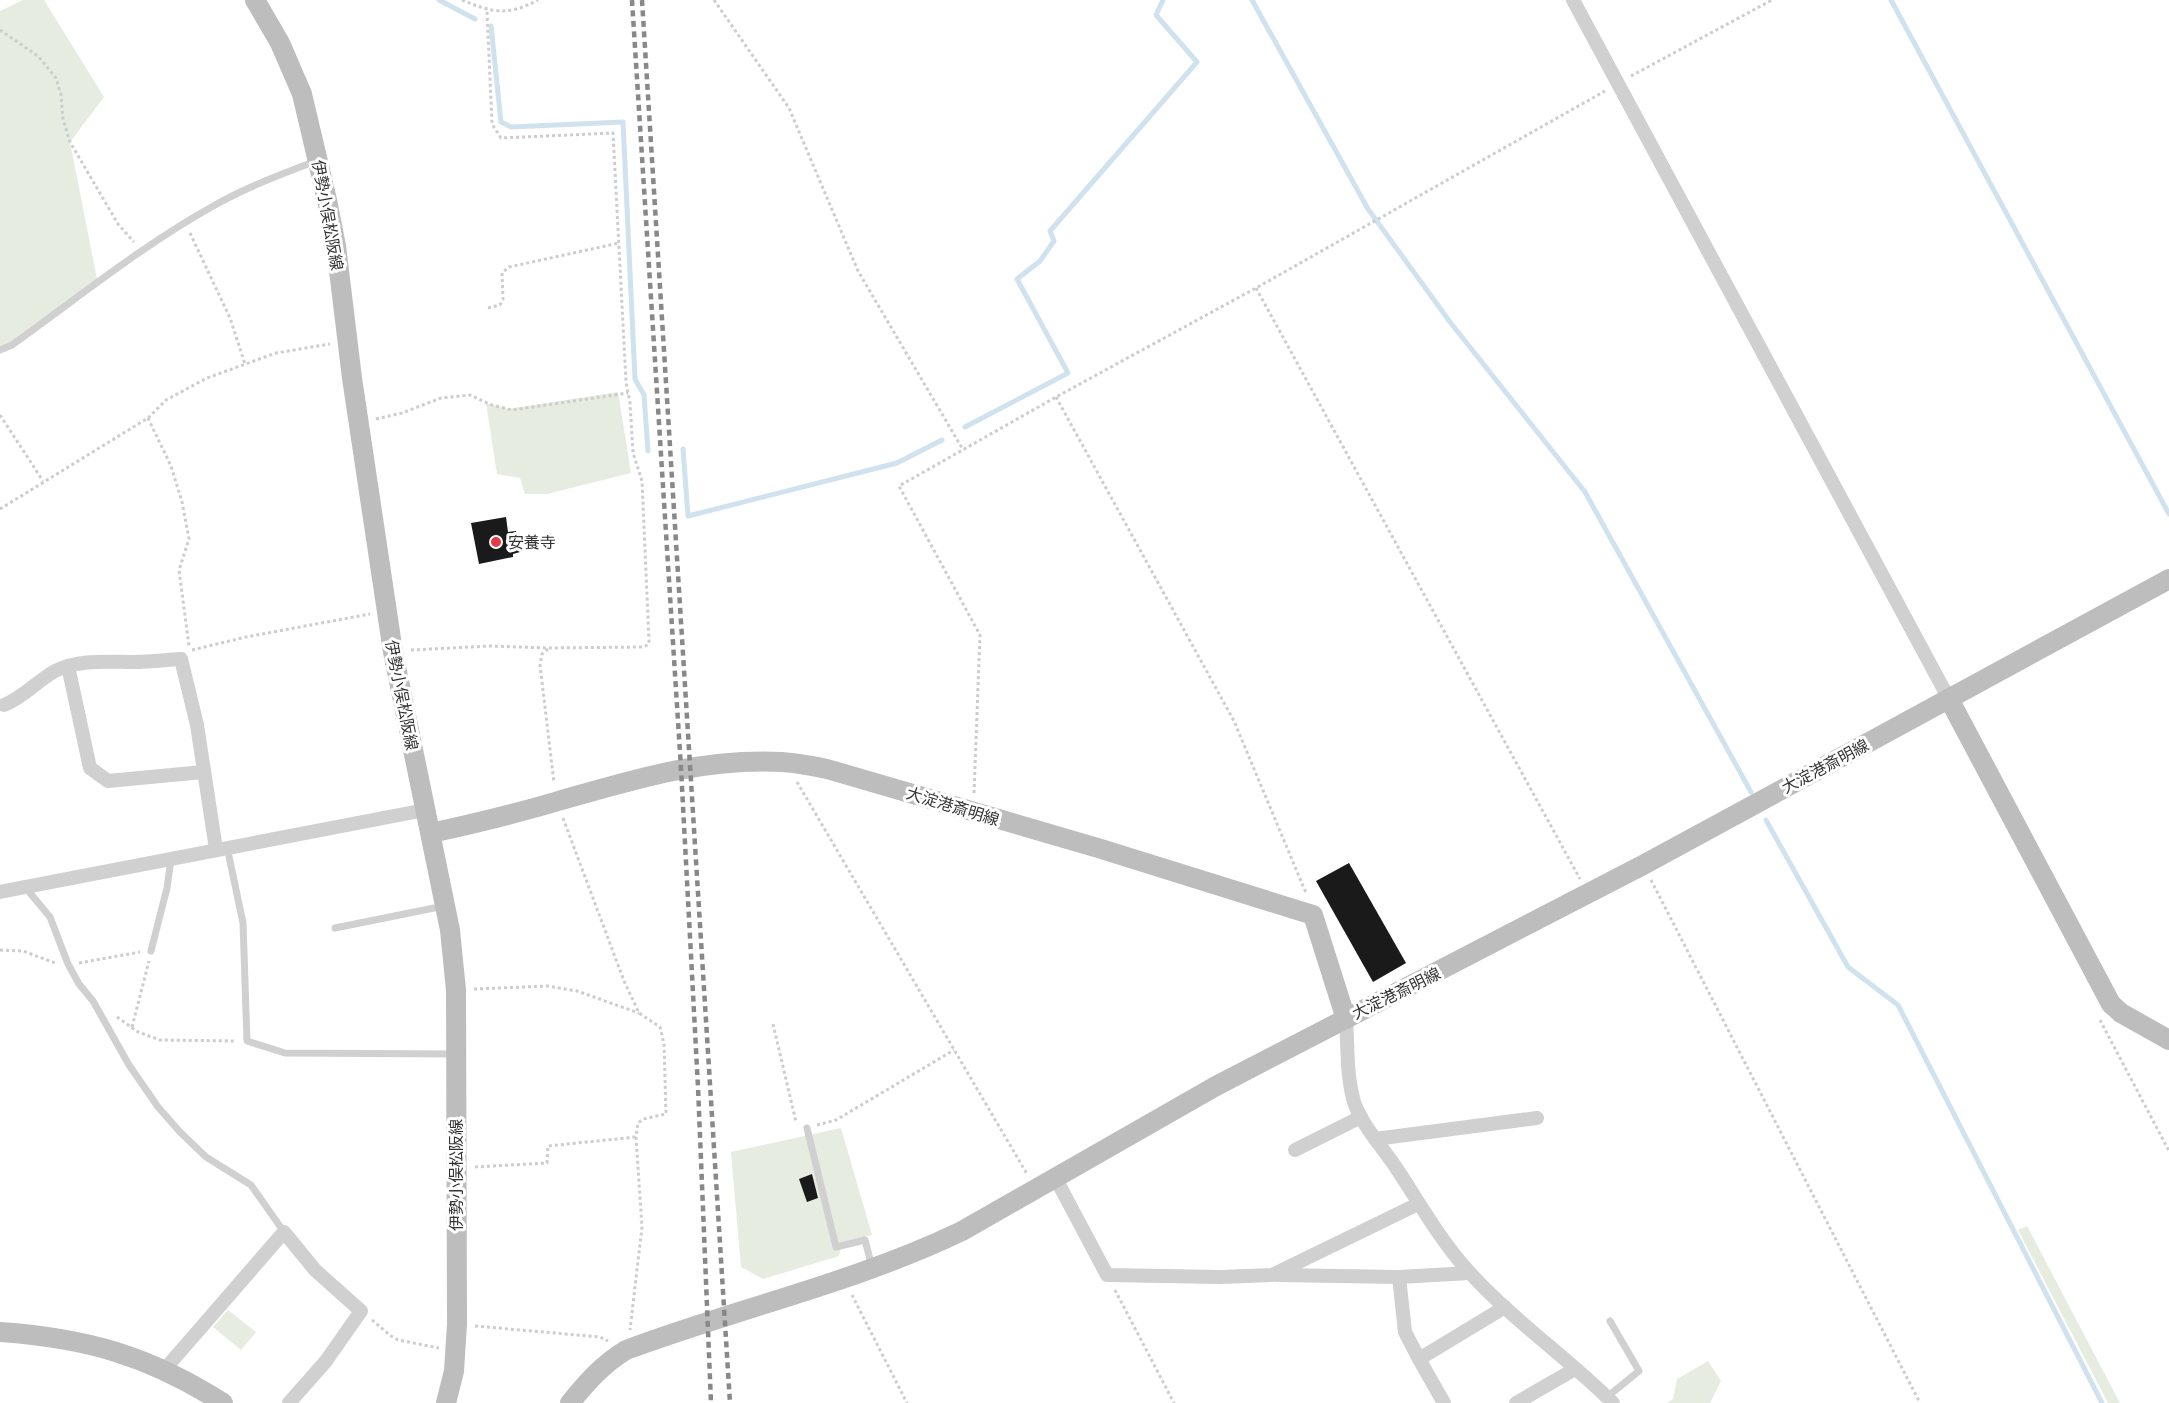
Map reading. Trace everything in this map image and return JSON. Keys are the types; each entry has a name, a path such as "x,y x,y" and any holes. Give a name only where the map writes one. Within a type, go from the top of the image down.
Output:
{"main road":[{"name":"伊勢小俣松阪線","path":"255,0 294,72 318,160 336,246 347,341 393,652 447,906 456,990 457,1324 454,1371 446,1403"},
{"name":"大淀港斎明線","path":"431,833 673,770 728,763 785,762 850,775 1313,915 1346,1018 1643,865 2169,579"},
{"path":"1949,699 2111,1004 2121,1013 2169,1040"},
{"path":"570,1403 590,1378 605,1364 626,1350 844,1279 920,1251 1037,1190 1143,1126 1346,1018"},
{"path":"0,1332 72,1339 106,1347 165,1369 223,1403"}],"street":[{"path":"1573,0 1949,699"},
{"path":"4,705 12,702 55,671 68,666 89,662 181,659 197,725 203,772 221,848"},
{"path":"68,666 90,768 108,782 203,772"},
{"path":"0,892 425,810"},
{"path":"1346,1018 1349,1074 1355,1103 1375,1139 1418,1204 1470,1273 1610,1400"},
{"path":"1295,1150 1361,1116"},
{"path":"1375,1139 1537,1118"},
{"path":"1056,1179 1107,1275 1220,1278 1272,1275 1399,1277 1470,1273"},
{"path":"1272,1275 1418,1204"},
{"path":"165,1369 284,1232 315,1270 361,1311 326,1361 289,1403"},
{"path":"1399,1277 1405,1332 1444,1403"},
{"path":"1419,1359 1505,1307"},
{"path":"1516,1403 1575,1370"}],"lane":[{"path":"0,350 12,345 142,251 216,204 264,181 318,160"},
{"path":"221,848 243,922 247,1041 285,1053 456,1054"},
{"path":"151,951 167,888 171,859"},
{"path":"25,887 50,917 69,967 93,1001 129,1065 158,1107 206,1157 251,1185 284,1232"},
{"path":"335,928 447,906"},
{"path":"807,1128 836,1247 866,1240 873,1269"},
{"path":"1610,1321 1639,1371 1610,1400"}],"path":[{"path":"462,0 487,11 517,10 538,0"},
{"path":"714,0 789,108 858,271 963,449"},
{"path":"974,812 980,635 899,486 1256,288 1618,83 1772,0"},
{"path":"393,652 431,647 642,647 648,645 649,642 642,481 633,453 628,393 613,133 501,138 492,124 487,11"},
{"path":"0,30 38,56 56,78 62,95 63,119 70,142 118,224 142,251"},
{"path":"185,223 230,318 245,364"},
{"path":"488,308 500,305 503,299 502,273 509,267 619,243"},
{"path":"1256,288 1588,894"},
{"path":"0,509 148,418 166,400 207,378 276,353 347,341"},
{"path":"359,423 402,413 441,398 470,395 492,405 512,410 628,393"},
{"path":"1056,397 1234,721 1313,915"},
{"path":"0,415 43,481"},
{"path":"148,418 171,466 182,502 189,539 178,570 190,651 283,629 387,612"},
{"path":"549,648 542,654 540,665 557,802 624,981 639,1013"},
{"path":"785,762 1037,1190"},
{"path":"1643,865 1920,1403"},
{"path":"0,950 23,951 69,967 151,951 132,1028"},
{"path":"2098,982 2100,1020 2169,1151"},
{"path":"456,990 547,986 577,991 639,1013 660,1027 667,1102 666,1114 643,1119 638,1123 636,1137 642,1227 626,1350 600,1337 457,1324"},
{"path":"93,1001 132,1028 159,1040 247,1041"},
{"path":"773,1024 798,1130 836,1120 954,1050"},
{"path":"455,1168 547,1163 548,1146 636,1137"},
{"path":"1107,1275 1174,1403"},
{"path":"844,1279 908,1403"},
{"path":"361,1311 398,1340 456,1350"}],"shaded area":[{"path":"23,0 44,0 104,97 70,142 98,284 0,350 0,11"},
{"path":"618,392 631,473 547,494 525,494 520,478 497,474 486,403 508,409"},
{"path":"841,1128 872,1235 842,1242 839,1256 763,1279 741,1267 731,1152"},
{"path":"2027,1226 2120,1403 2108,1403 2018,1230"},
{"path":"228,1310 256,1332 241,1350 213,1327"},
{"path":"1708,1361 1721,1381 1710,1403 1667,1403 1673,1399 1677,1379"}],"building":[{"name":"安養寺","path":"506,517 508,532 516,531 520,552 513,554 513,557 479,564 471,523"},
{"path":"1349,863 1406,963 1373,982 1316,881"},
{"path":"812,1174 818,1198 807,1202 799,1179"}],"waterway":[{"path":"439,0 475,19"},
{"path":"965,427 1068,373 1017,279 1040,261 1054,241 1050,231 1197,62 1156,15 1163,0"},
{"path":"1252,0 1368,209 1450,322 1585,492 1751,792"},
{"path":"1891,0 2169,514"},
{"path":"491,26 501,122 511,127 623,122 635,379 644,395 648,451"},
{"path":"683,449 688,516 897,463 942,440"},
{"path":"1766,820 1848,967 1898,1005 2102,1403"}],"railway":[{"path":"632,0 681,768 698,1087 711,1403"},
{"path":"642,0 730,1403"}],"place":[{"name":"安養寺","path":"496,542"}]}
